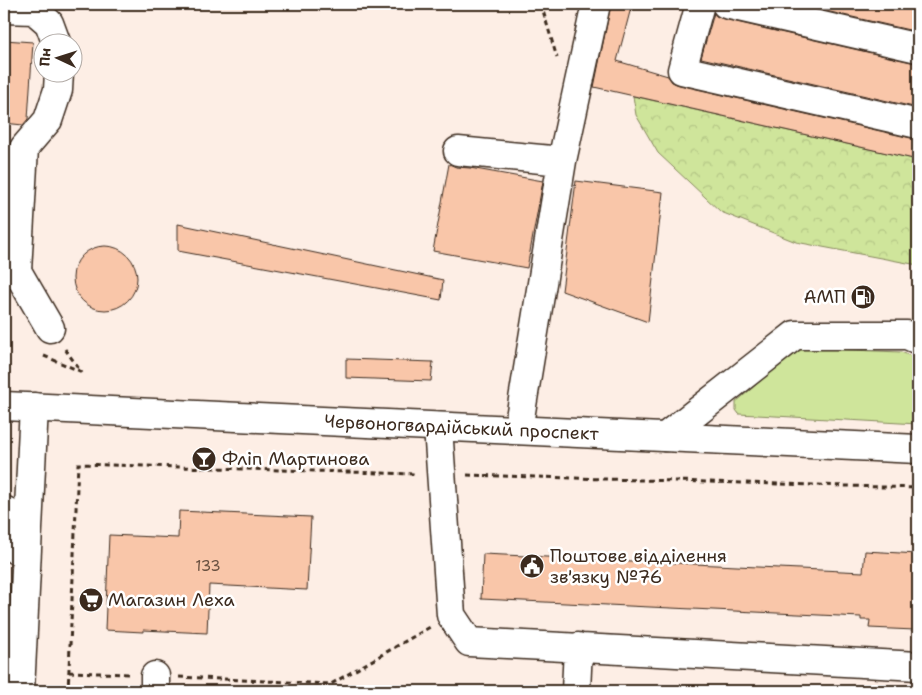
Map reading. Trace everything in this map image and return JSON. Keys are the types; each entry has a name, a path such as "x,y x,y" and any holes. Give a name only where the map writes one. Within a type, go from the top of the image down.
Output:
{"main road":[{"path":"57,4 60,12 60,32"},
{"path":"518,430 562,161 596,4"},
{"path":"700,4 682,70 918,124"},
{"path":"726,4 918,48"},
{"path":"4,9 34,10 49,23 52,32"},
{"path":"50,328 11,262 14,148 48,120 58,90 58,82"},
{"path":"458,151 562,161"},
{"path":"665,437 795,335 907,335 918,340"},
{"name":"Червоногвардійський проспект","path":"4,406 918,449"},
{"path":"20,691 34,407"},
{"path":"438,426 451,614 469,642 918,666"},
{"path":"4,510 17,527 9,691"},
{"path":"576,691 578,647"}],"path":[{"path":"44,356 82,373"},
{"path":"68,691 78,464 918,488"},
{"path":"69,672 155,683 331,684 451,614"}],"green space":[{"path":"633,96 918,160 918,265 796,242 721,212 658,153 636,115"},
{"path":"799,348 901,352 918,359 918,424 739,414 736,410 736,402"}],"building":[{"path":"611,4 632,4 617,61 668,76 672,82 679,85 918,139 918,160 594,87"},
{"path":"795,4 888,4 918,10 918,32"},
{"path":"714,13 723,19 918,63 918,108 701,58"},
{"path":"4,40 32,42 28,119 23,125 4,123"},
{"path":"449,164 456,167 543,181 527,268 433,251"},
{"path":"576,181 663,192 648,322 562,291"},
{"path":"178,224 443,280 441,300 178,251"},
{"path":"99,246 111,246 128,255 135,266 137,278 135,290 128,301 111,310 99,310 87,305 78,296 73,284 73,272 78,260 87,251"},
{"path":"346,359 433,362 431,381 346,378"},
{"path":"179,511 311,517 307,590 209,585 207,633 105,630 109,535 178,538"},
{"path":"865,551 918,554 915,630 869,628 870,620 861,620 861,617 481,599 483,554 863,572"}],"place":[{"name":"АМП","path":"863,297"},
{"name":"Фліп Мартинова","path":"204,459"},
{"name":"Поштове відділення зв'язку №76","path":"532,566"},
{"name":"Магазин Леха","path":"91,600"}]}
